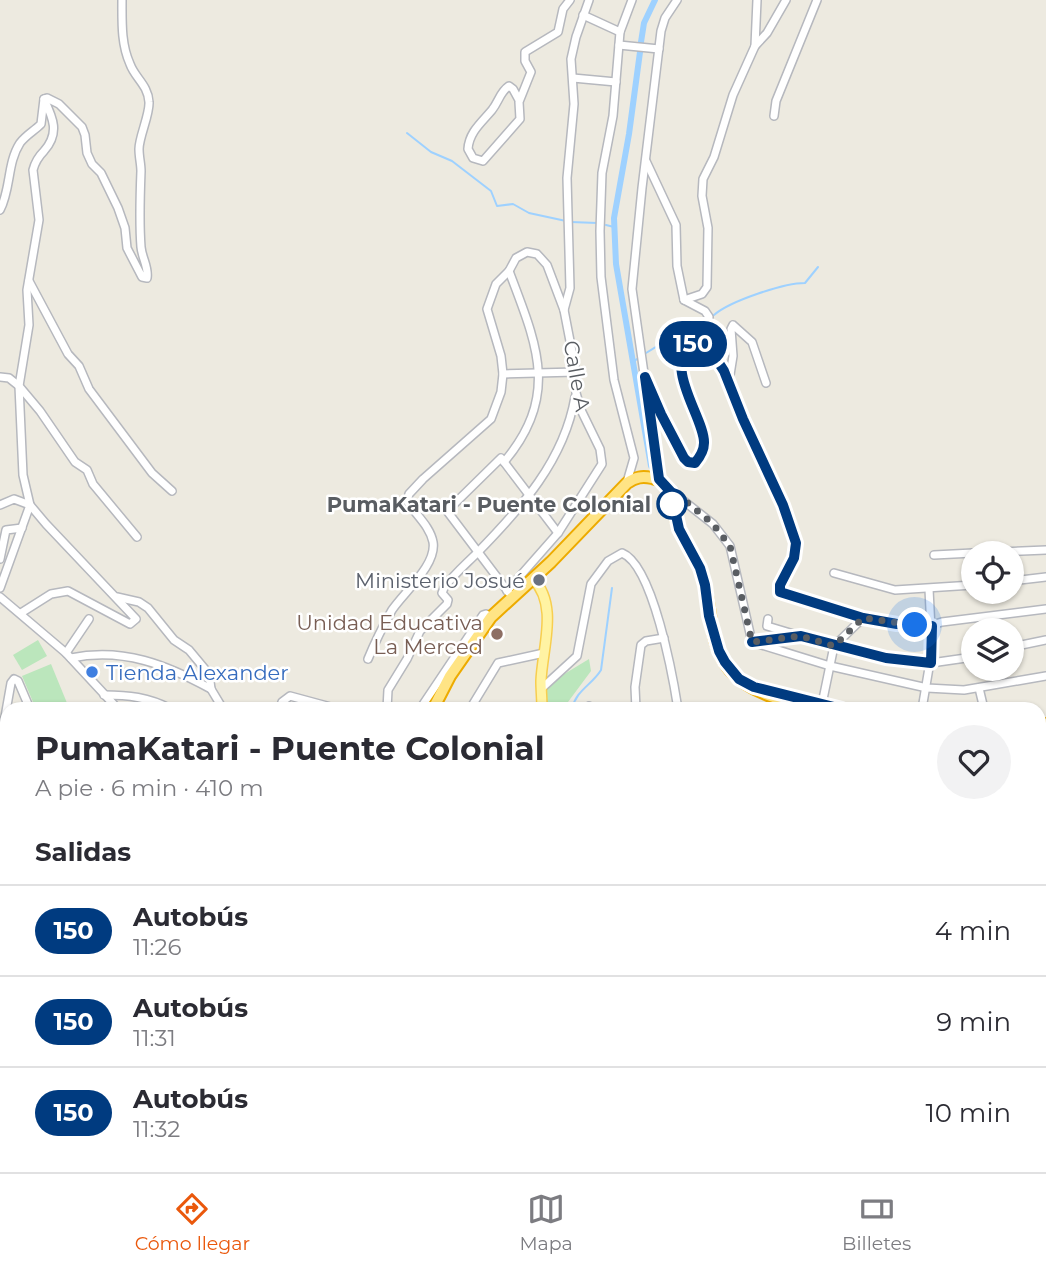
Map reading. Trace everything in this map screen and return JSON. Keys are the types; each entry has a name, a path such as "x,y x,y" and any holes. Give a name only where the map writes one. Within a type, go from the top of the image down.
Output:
{"highway":[{"path":"432,702 509,594 533,579 627,483 643,476 657,478 671,492 679,529 702,576 719,651 730,669 739,679 775,699 792,702"}],"main road":[{"path":"533,579 539,585 547,605 542,702"}],"street":[{"path":"44,99 59,104 82,127 89,157 100,173 125,228 127,248 142,277 147,278 148,272 141,247 142,224 138,195 141,167 139,150 149,104 143,82 131,69 126,54 122,29 122,0"},
{"path":"519,100 509,86 502,92 470,139 468,149 473,158 482,161 517,123 521,116 519,100 531,72 524,56 525,52 558,32 563,9 570,0"},
{"path":"564,310 570,288 567,178 573,119 572,50 589,0"},
{"path":"627,483 634,458 614,380 601,268 601,173 613,116 620,32 632,0"},
{"path":"657,478 632,289 659,48 665,18 677,0"},
{"path":"755,46 757,0"},
{"path":"684,300 702,294 707,287 708,228 702,196 703,179 714,157 733,95 755,46 767,33 786,0"},
{"path":"774,116 776,101 817,0"},
{"path":"583,15 620,32"},
{"path":"619,45 659,48"},
{"path":"573,78 616,82"},
{"path":"0,210 6,196 16,150 21,141 41,124 44,99"},
{"path":"21,613 51,594 68,591 130,624 135,622 134,616 30,505 23,475 19,386 29,325 26,299 28,280 39,219 33,170 35,163 50,144 55,130 44,99"},
{"path":"646,160 676,225 677,266 684,300"},
{"name":"Calle A","path":"509,271 522,253 537,254 547,265 564,310 576,372 576,393 584,417 600,449 602,464 558,533 509,594"},
{"path":"368,659 391,612 420,575 432,553 431,536 407,501 409,494 468,438 488,423 498,402 503,374 501,356 487,309 496,284 509,271 533,339 540,374 536,406 519,442 504,462"},
{"path":"28,280 68,354 79,366 89,388 152,473 172,491"},
{"path":"684,300 705,311 709,317 703,341"},
{"path":"729,381 733,356 733,325 752,342 766,383"},
{"path":"645,377 684,458 695,463 702,452 704,442 687,395 682,366 691,346 703,341"},
{"path":"703,341 729,381 743,419 783,505 796,543 794,558 780,585 780,592 863,618 897,624 932,626 942,622 1046,609"},
{"path":"503,374 576,372"},
{"path":"0,377 9,378 19,386 75,462 87,470 93,484 137,537"},
{"path":"387,702 388,690 420,631 447,604 448,600 442,593 444,589 530,494 559,451 573,415 576,393"},
{"path":"509,594 447,511 501,458 558,533"},
{"path":"671,492 713,524 730,546 752,642"},
{"path":"0,505 14,499 30,505"},
{"path":"2,563 22,528 30,505"},
{"path":"0,588 6,530 22,528"},
{"path":"1024,551 1046,550"},
{"path":"541,689 577,656 591,584 608,561 616,555 625,554 635,562 642,573 664,638 677,702"},
{"path":"934,555 961,554"},
{"path":"834,573 895,590 961,585"},
{"path":"1024,580 1046,577"},
{"path":"924,702 931,663 929,589"},
{"path":"0,597 69,656 110,702"},
{"path":"116,597 139,602 148,608 174,640 190,650 210,678 211,689 219,702"},
{"path":"821,702 834,646 863,618"},
{"path":"69,656 89,619"},
{"path":"768,619 767,626 886,658 931,663 961,659"},
{"path":"752,642 801,636"},
{"path":"636,702 640,645 646,641 664,638"},
{"path":"1024,645 1046,640"},
{"path":"752,642 830,666 927,688 964,690 1046,676"},
{"path":"474,702 498,663 544,653"},
{"path":"69,656 144,659 167,666 211,689"},
{"path":"8,702 14,679 18,681 26,702"},
{"path":"979,688 982,702"},
{"path":"103,695 134,696 156,702"},
{"path":"282,702 290,696 312,702"}],"green space":[{"path":"38,640 47,656 22,670 13,655"},
{"path":"589,659 591,671 568,702 545,702 545,690 561,676"},
{"path":"51,664 67,702 33,702 22,676"}],"waterway":[{"path":"641,42 644,23 655,0"},
{"path":"640,52 614,218 616,264 651,466"},
{"path":"407,133 431,152 452,161 491,191 497,206 513,204 529,213 566,221"},
{"path":"571,222 597,223"},
{"path":"606,225 614,227"},
{"path":"714,315 732,304 758,294 805,283 818,267"},
{"path":"646,353 704,324"},
{"path":"632,363 637,359"},
{"path":"574,702 601,670 612,588"}],"bus line":[{"name":"150","path":"752,642 801,636 886,658 931,663 932,626 863,618 780,592 780,585 794,558 796,543 783,505 724,371 703,341 688,349 682,366 687,395 704,442 702,452 695,463 684,458 645,377 659,479 671,492 674,516 700,568 719,651 730,669 739,679 754,687 815,702"}],"place":[{"name":"PumaKatari - Puente Colonial","path":"672,504"},
{"name":"Ministerio Josué","path":"539,580"},
{"name":"Unidad Educativa La Merced","path":"497,634"},
{"name":"Tienda Alexander","path":"92,672"}],"route":[{"path":"672,504 677,494 713,524 730,546 752,642 801,636 834,646 863,618 915,625"}]}
